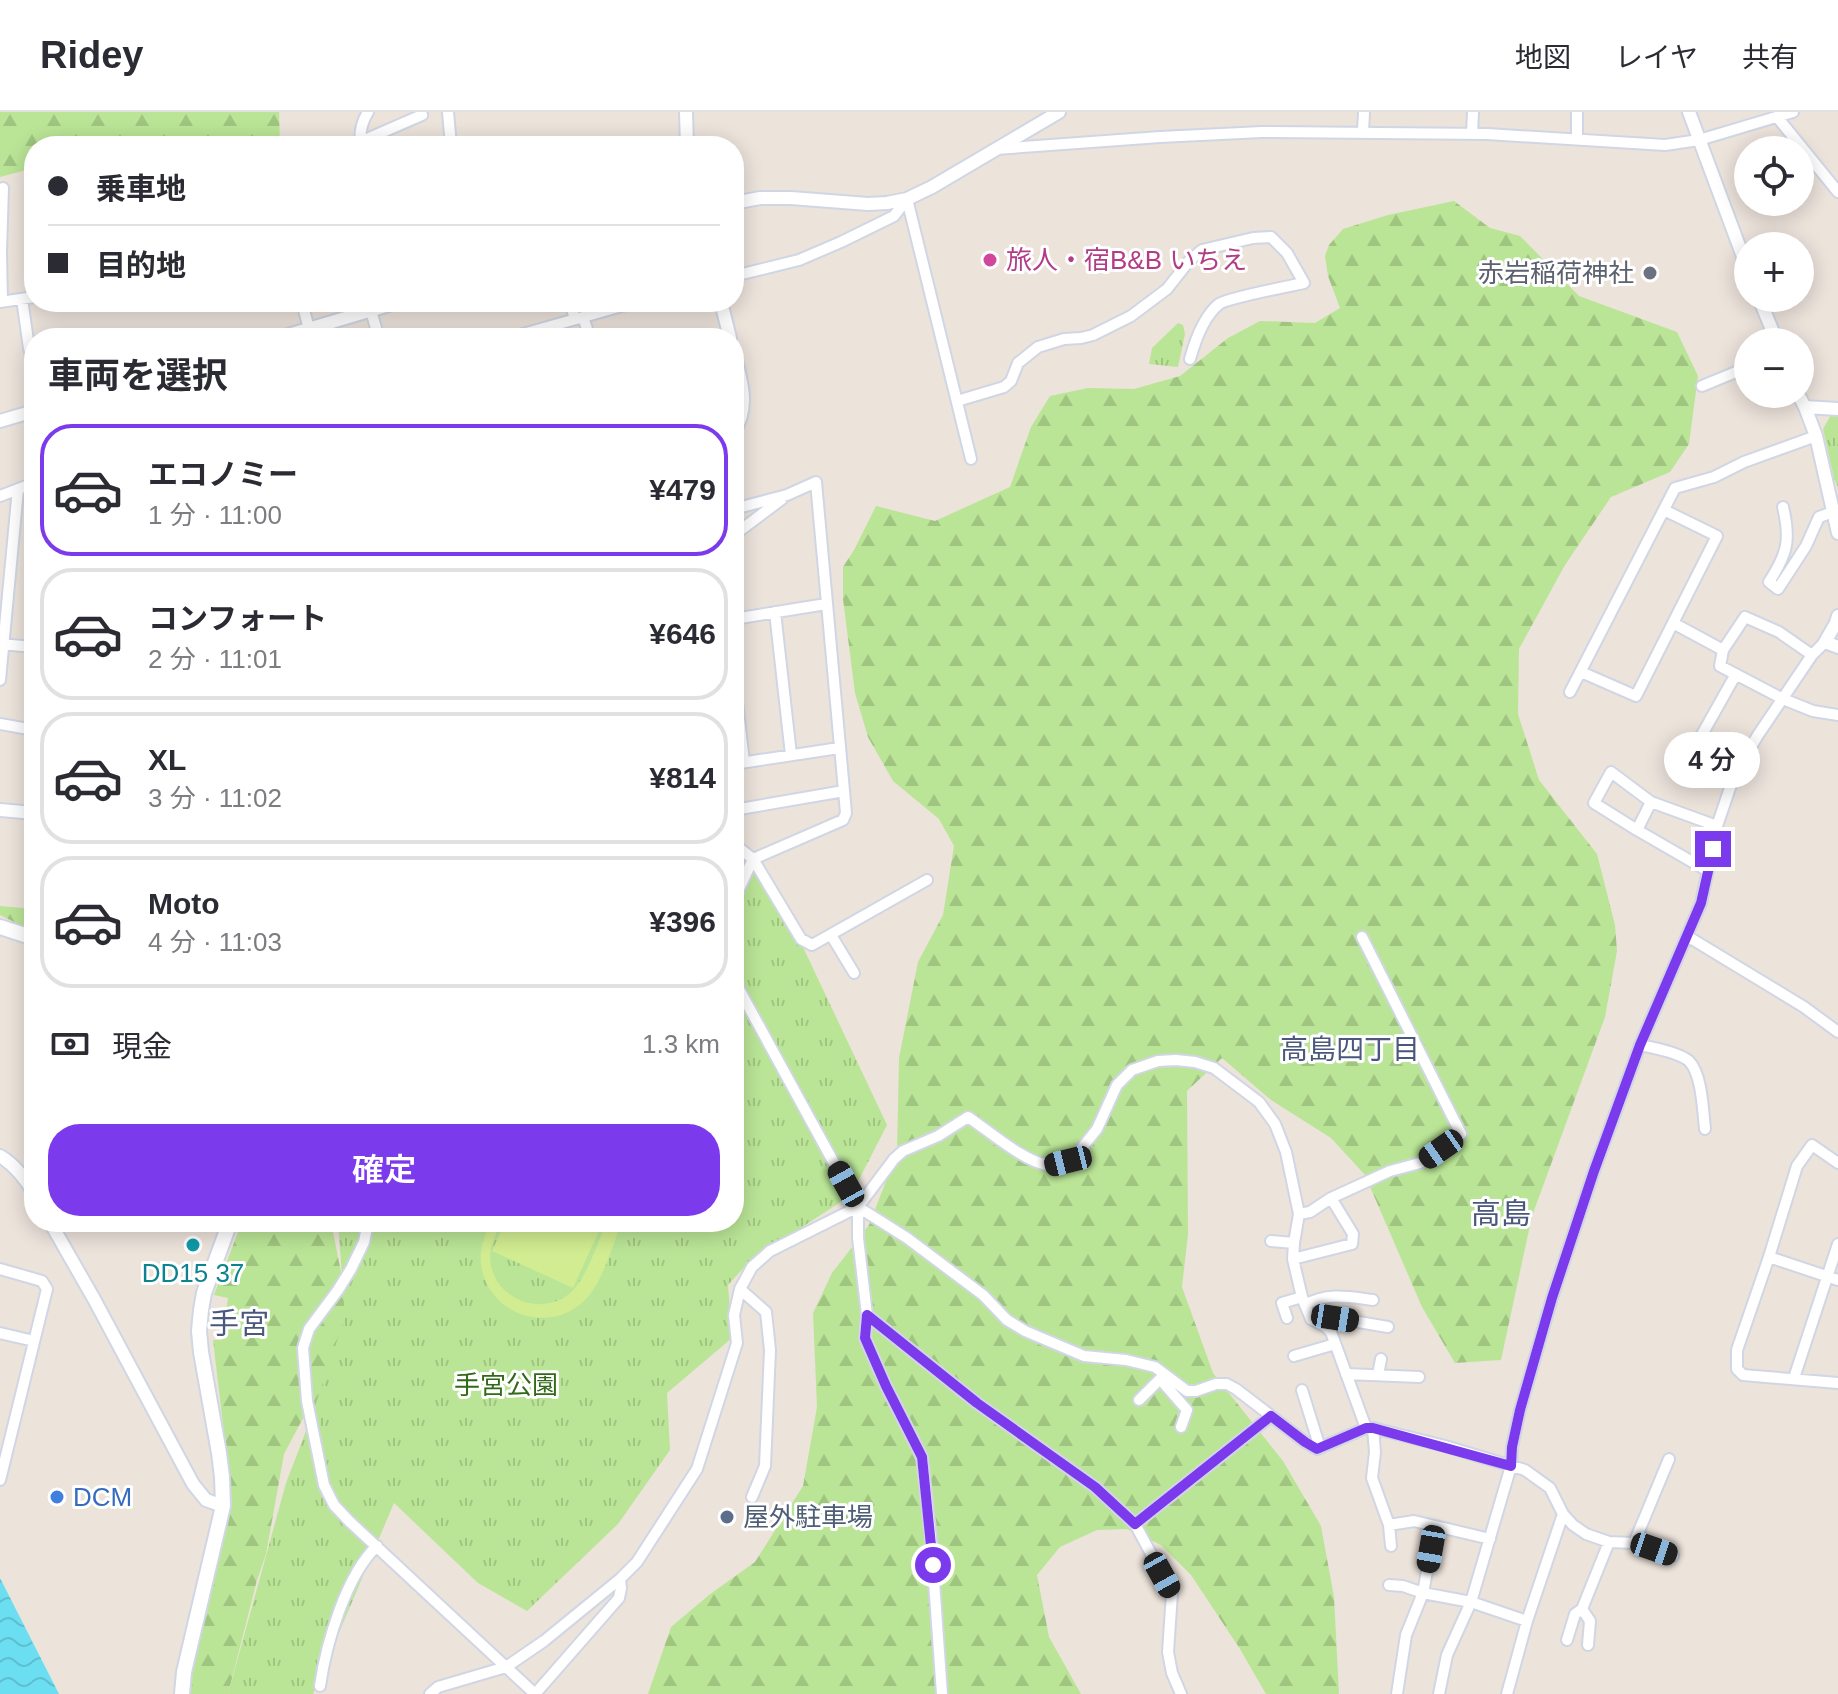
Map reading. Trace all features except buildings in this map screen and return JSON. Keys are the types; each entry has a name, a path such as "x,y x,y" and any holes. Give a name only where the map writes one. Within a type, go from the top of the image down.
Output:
{"main road":[{"path":"0,927 24,935"},
{"path":"182,1694 184,1672 223,1506 219,1453 199,1331 204,1293 226,1232"}],"street":[{"path":"361,136 362,120 368,112"},
{"path":"377,136 422,115 421,112"},
{"path":"448,112 450,136"},
{"path":"686,112 687,136"},
{"path":"744,201 791,198 868,204 907,199 1059,112"},
{"path":"1363,132 1364,112"},
{"path":"1472,134 1473,112"},
{"path":"1577,112 1577,138"},
{"path":"1689,112 1734,233"},
{"path":"994,149 1262,132 1472,134 1665,145 1699,140 1793,112"},
{"path":"1777,117 1838,192"},
{"path":"3,188 1,302 22,299 26,328"},
{"path":"744,274 799,260 841,242 894,216 907,199"},
{"path":"907,199 971,459"},
{"path":"957,401 1004,387 1011,381 1018,363 1038,347 1093,335 1131,316 1167,289 1202,250 1271,237 1287,253 1304,283 1220,302 1194,343 1190,359"},
{"path":"323,328 368,312"},
{"path":"576,312 584,328"},
{"path":"558,328 600,312"},
{"path":"1702,386 1734,373"},
{"path":"1805,408 1816,436 1838,533"},
{"path":"1814,408 1838,409"},
{"path":"0,421 24,414"},
{"path":"1570,692 1675,488 1714,477 1744,462 1816,436"},
{"path":"744,506 787,495 816,482 846,813 843,820 753,859 744,878"},
{"path":"0,496 24,487"},
{"path":"0,680 18,489"},
{"path":"744,527 787,495"},
{"path":"1783,507 1788,528 1787,546 1769,582 1778,589 1806,546 1819,517 1833,512"},
{"path":"1581,672 1636,696 1717,536 1664,510"},
{"path":"744,618 826,604"},
{"path":"775,612 791,755"},
{"path":"1439,1694 1447,1655 1471,1602 1511,1466 1520,1410 1548,1312 1594,1171 1640,1045 1701,903 1717,826 1734,776 1812,655 1825,642 1838,616"},
{"path":"1812,655 1779,632 1745,617 1723,650 1720,666 1783,699 1813,711 1838,715"},
{"path":"1673,623 1723,650"},
{"path":"1825,642 1838,647"},
{"path":"2,644 24,646"},
{"path":"1695,747 1736,674"},
{"path":"0,724 24,728"},
{"path":"744,762 839,748"},
{"path":"1708,871 1594,803 1611,772 1651,802 1717,826"},
{"path":"744,808 844,791"},
{"path":"1637,830 1651,802"},
{"path":"0,810 24,812"},
{"path":"744,852 753,859 801,939 812,945 927,880"},
{"path":"831,935 854,973"},
{"path":"1687,936 1804,1007 1838,1032"},
{"path":"1299,1214 1310,1212 1331,1198 1390,1171 1420,1163 1461,1134 1362,937"},
{"path":"744,998 858,1207 858,1238 867,1315 865,1338 922,1457 942,1694"},
{"path":"1640,1045 1666,1051 1688,1061 1698,1075 1705,1129"},
{"path":"430,1694 438,1687 506,1667 544,1641 637,1562 697,1469 737,1343 734,1315 740,1289 752,1267 770,1251 858,1207 903,1151 938,1136 968,1117 1016,1151 1042,1164 1052,1165 1073,1159 1097,1129 1117,1085 1132,1070 1158,1061 1195,1062 1214,1068 1259,1102 1275,1124 1286,1152 1299,1214 1293,1259 1304,1301 1311,1319 1331,1332 1369,1428 1375,1452 1372,1478 1389,1525 1391,1546"},
{"path":"1838,1163 1812,1145 1797,1166 1737,1350 1737,1369 1743,1375 1838,1383"},
{"path":"0,1156 10,1162 24,1178"},
{"path":"1293,1259 1352,1244 1353,1234 1331,1198"},
{"path":"858,1207 907,1238 983,1295 1007,1320 1025,1331 1084,1356 1155,1367 1187,1410 1181,1427"},
{"path":"56,1232 193,1484 206,1500 223,1506"},
{"path":"366,1232 351,1269 309,1329 303,1348 307,1401 324,1485 334,1505 535,1694 619,1598 620,1579"},
{"path":"1271,1241 1294,1243"},
{"path":"1794,1378 1833,1278 1838,1244"},
{"path":"1769,1257 1833,1278"},
{"path":"0,1269 42,1281 47,1289 3,1456 0,1480"},
{"path":"740,1289 766,1312 770,1350 765,1466 752,1497"},
{"path":"1287,1318 1282,1303 1335,1295 1373,1300"},
{"path":"867,1315 977,1403 1095,1487 1135,1524 1172,1593 1168,1652 1181,1694"},
{"path":"1326,1327 1335,1318 1388,1327"},
{"path":"0,1333 34,1341"},
{"path":"1294,1356 1335,1344"},
{"path":"1378,1375 1381,1359"},
{"path":"1346,1374 1419,1377"},
{"path":"1139,1400 1162,1376"},
{"path":"1162,1376 1187,1391 1227,1384 1317,1449 1369,1428 1525,1470 1550,1488 1563,1514 1586,1534 1609,1542 1634,1543 1673,1556"},
{"path":"1302,1390 1320,1448"},
{"path":"1135,1524 1271,1416"},
{"path":"1634,1543 1669,1459"},
{"path":"1507,1694 1527,1621 1563,1514"},
{"path":"1389,1525 1414,1521 1490,1539"},
{"path":"1397,1694 1406,1635 1423,1593 1435,1526"},
{"path":"1567,1640 1575,1614 1582,1609 1609,1542"},
{"path":"320,1686 323,1666 348,1591 360,1565 377,1546"},
{"path":"1389,1585 1471,1602 1527,1621"},
{"path":"1582,1609 1590,1621 1588,1645"}],"green space":[{"path":"0,112 279,112 280,136 24,136 24,171 0,177"},
{"path":"1454,201 1490,228 1520,236 1579,296 1677,332 1698,376 1689,444 1670,472 1611,497 1565,565 1519,649 1518,714 1539,780 1597,854 1615,925 1617,951 1605,1017 1532,1216 1501,1360 1455,1363 1422,1307 1365,1175 1331,1138 1271,1100 1222,1058 1187,1091 1188,1234 1182,1287 1213,1373 1283,1461 1321,1526 1334,1597 1339,1694 1266,1694 1191,1575 1161,1545 1127,1529 1097,1530 1060,1547 1037,1575 1049,1637 1081,1694 648,1694 671,1627 755,1562 803,1486 817,1407 813,1313 832,1273 869,1225 897,1153 899,1058 918,962 943,915 954,846 939,819 893,781 868,737 855,693 843,599 843,567 876,506 935,521 1010,487 1031,427 1050,396 1088,388 1134,389 1180,376 1228,338 1260,321 1315,323 1340,308 1328,276 1325,256 1329,245 1343,229 1388,215"},
{"path":"1178,323 1183,325 1185,334 1178,367 1149,364 1152,348"},
{"path":"1831,415 1838,415 1838,488 1823,429"},
{"name":"手宮公園","path":"744,858 746,860 802,945 887,1125 851,1195 749,1262 728,1285 732,1338 667,1393 670,1450 618,1524 527,1611 478,1583 394,1503 313,1694 228,1694 286,1483 345,1317 339,1232 744,1232"},
{"path":"0,906 24,908 24,927 0,915"},
{"path":"238,1232 333,1232 341,1272 339,1298 356,1274 364,1490 310,1405 284,1454 266,1554 228,1694 191,1694 190,1680 232,1501 213,1340 222,1340 228,1298 214,1295"},
{"path":"487,1232 497,1232 490,1258 493,1272 508,1293 519,1300 544,1304 557,1301 575,1287 603,1232 618,1232 602,1274 585,1300 570,1311 554,1317 538,1318 522,1314 507,1307 495,1296 481,1264"},
{"path":"501,1232 598,1232 573,1288 492,1251"}],"water":[{"path":"0,1578 59,1694 0,1694"}],"place":[{"name":"旅人・宿B&B いちえ","path":"990,260"},
{"name":"赤岩稲荷神社","path":"1650,273"},
{"name":"DD15 37","path":"193,1245"},
{"name":"DCM","path":"57,1497"},
{"name":"屋外駐車場","path":"727,1517"}],"district":[{"name":"高島四丁目","path":"1350,1049"},
{"name":"高島","path":"1501,1213"},
{"name":"手宮","path":"239,1323"}],"route":[{"path":"933,1565 922,1457 865,1338 867,1315 977,1403 1095,1487 1135,1524 1271,1416 1317,1449 1366,1428 1373,1428 1511,1466 1520,1410 1552,1298 1640,1045 1701,903 1713,849"}]}
